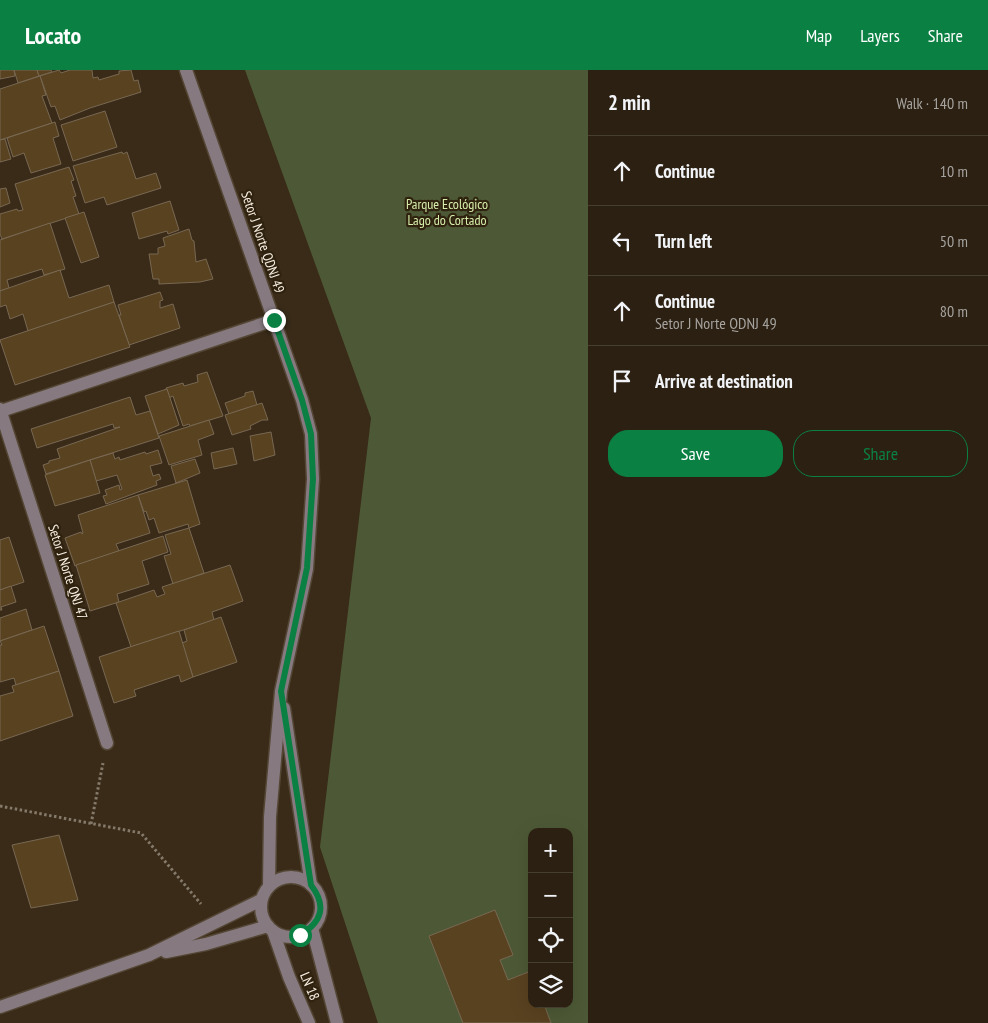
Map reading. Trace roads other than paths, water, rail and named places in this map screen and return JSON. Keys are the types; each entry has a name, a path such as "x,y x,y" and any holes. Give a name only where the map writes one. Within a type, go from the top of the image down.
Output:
{"street":[{"name":"Setor J Norte QDNJ 49","path":"186,70 302,400 311,434 313,479 307,568 281,691"},
{"name":"Setor J Norte QNJ 47","path":"107,743 0,410 274,320"},
{"path":"281,691 311,885"},
{"path":"269,886 270,818 281,691"},
{"path":"290,876 301,878 311,885 318,895 321,906 318,918 312,928 300,935 293,936 286,936 270,929 261,914 261,900 269,886 278,879 290,876"},
{"path":"0,1007 149,955 261,900"},
{"name":"LN 18","path":"312,928 338,1023"},
{"path":"149,955 270,929"},
{"name":"LN 18","path":"270,929 309,1023"}],"park label":[{"name":"Parque Ecológico Lago do Cortado","path":"447,212"}]}
